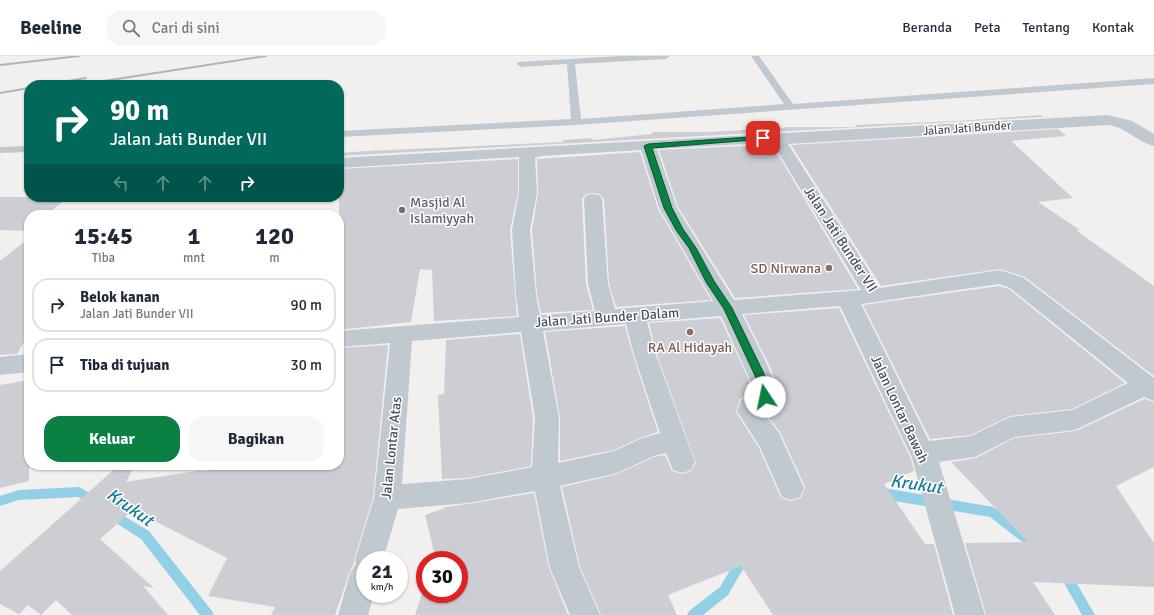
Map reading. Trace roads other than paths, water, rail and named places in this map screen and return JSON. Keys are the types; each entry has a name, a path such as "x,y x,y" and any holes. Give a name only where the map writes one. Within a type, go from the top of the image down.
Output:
{"street":[{"name":"Jalan Jati Bunder","path":"774,140 1097,120 1119,120 1154,141"},
{"path":"344,163 648,146 763,138 774,140"},
{"name":"Jalan Jati Bunder VII","path":"774,140 784,149 875,296 1000,277 1009,279 1150,388"},
{"path":"648,146 668,208 711,282 728,308 762,380 765,400 750,407 749,411 770,441 791,488"},
{"path":"536,152 527,156 528,193 521,230 526,295 532,323 547,418 545,477 565,568 586,615"},
{"path":"593,199 598,284 607,317"},
{"name":"Jalan Jati Bunder Dalam","path":"344,338 875,296"},
{"name":"Jalan Lontar Bawah","path":"847,298 925,458 970,615"},
{"path":"388,498 468,492 545,477 617,462 649,447 678,451 645,355 634,315"},
{"name":"Jalan Lontar Atas","path":"372,551 388,498 402,334"},
{"path":"0,366 24,364"},
{"path":"925,458 929,452 975,446 1010,427 1075,420 1150,388"},
{"path":"353,615 357,603"}],"lane":[{"path":"521,64 666,56"},
{"path":"755,56 791,107"},
{"path":"571,62 576,122"},
{"path":"344,134 576,122 1154,82"},
{"path":"0,150 24,149"}],"waterway":[{"name":"Krukut","path":"0,501 19,495 79,492 95,502"},
{"name":"Krukut","path":"880,494 884,493 993,512 1025,537"},
{"name":"Krukut","path":"112,514 145,535 208,615"},
{"name":"Krukut","path":"693,615 724,591 744,557"},
{"name":"Krukut","path":"1065,574 1089,615"}],"railway":[{"path":"0,65 79,56"},
{"path":"110,80 266,56"},
{"path":"74,80 86,78"},
{"path":"0,93 24,89"}],"place":[{"name":"Masjid Al Islamiyyah","path":"402,210"},
{"name":"SD Nirwana","path":"829,268"},
{"name":"RA Al Hidayah","path":"690,332"}]}
